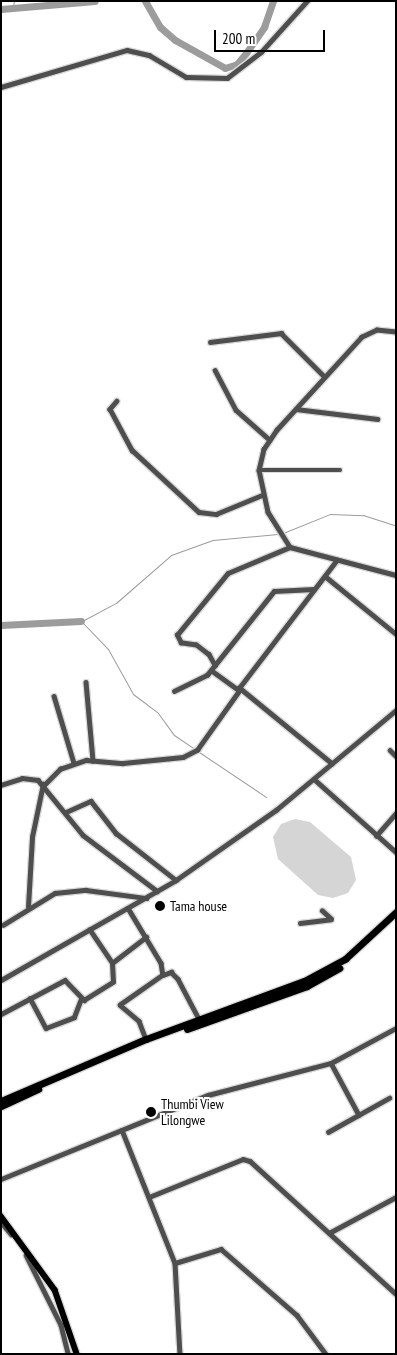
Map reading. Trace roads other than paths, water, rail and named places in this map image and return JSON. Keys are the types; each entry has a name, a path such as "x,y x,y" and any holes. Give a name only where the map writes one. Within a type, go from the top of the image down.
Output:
{"highway":[{"path":"1,1100 146,1039 327,970 366,942 396,912"},
{"path":"1,1106 124,1052 324,978 360,953 396,919"}],"main road":[{"path":"1,1216 55,1290 77,1354"}],"street":[{"path":"1,87 127,50 149,55 186,77 228,78 261,52 307,1"},
{"path":"290,547 262,495 259,470 270,440 324,376 362,337 377,330 396,332"},
{"path":"210,342 281,333 324,376"},
{"path":"215,370 236,410 270,440"},
{"path":"117,401 110,409 132,450 195,509 216,514 262,495"},
{"path":"296,409 377,419"},
{"path":"259,470 340,470"},
{"path":"215,666 209,655 196,645 181,644 176,636 228,573 290,547 396,574"},
{"path":"28,907 31,847 44,785 60,769 74,764 93,761 124,763 190,755 215,730 239,691 243,680 337,560"},
{"path":"325,576 396,634"},
{"path":"174,691 198,683 211,671 274,591 314,589"},
{"path":"211,671 332,764"},
{"path":"86,682 93,761"},
{"path":"54,696 74,764"},
{"path":"1,980 176,880 314,779 396,710"},
{"path":"390,750 396,756"},
{"path":"1,785 29,778 44,785 83,835 157,890"},
{"path":"314,779 396,852"},
{"path":"66,812 91,801 116,833 176,880"},
{"path":"376,836 396,813"},
{"path":"3,925 28,907 55,893 79,891 146,898"},
{"path":"128,908 146,937 163,975"},
{"path":"300,923 331,919 322,911"},
{"path":"1,1014 65,980 81,999 87,1000 114,982 112,963 90,930"},
{"path":"112,963 146,937"},
{"path":"146,1039 139,1021 120,1005 163,975 171,972 178,979 199,1019"},
{"path":"30,998 46,1028 74,1017 81,999"},
{"path":"1,1179 217,1092 330,1063 396,1028"},
{"path":"330,1063 359,1115"},
{"path":"328,1132 389,1098"},
{"path":"122,1130 175,1263 180,1354"},
{"path":"149,1197 242,1159 256,1166 396,1294"},
{"path":"329,1233 396,1197"},
{"path":"1,1222 36,1271 61,1325 68,1354"},
{"path":"175,1263 221,1249 302,1319 326,1354"}],"waterway":[{"path":"13,6 14,1"},
{"path":"1,9 95,1"},
{"path":"145,1 160,27 175,40 225,68 237,64 246,53 264,27 273,1"},
{"path":"283,533 330,514 363,515 396,526"},
{"path":"82,621 116,603 171,555 213,540 278,534"},
{"path":"81,621 108,649 133,694 158,713 174,735 196,750"},
{"path":"1,625 81,621"},
{"path":"199,752 266,797"}],"place":[{"name":"Tama house","path":"160,906"},
{"name":"Thumbi View Lilongwe","path":"151,1112"}]}
